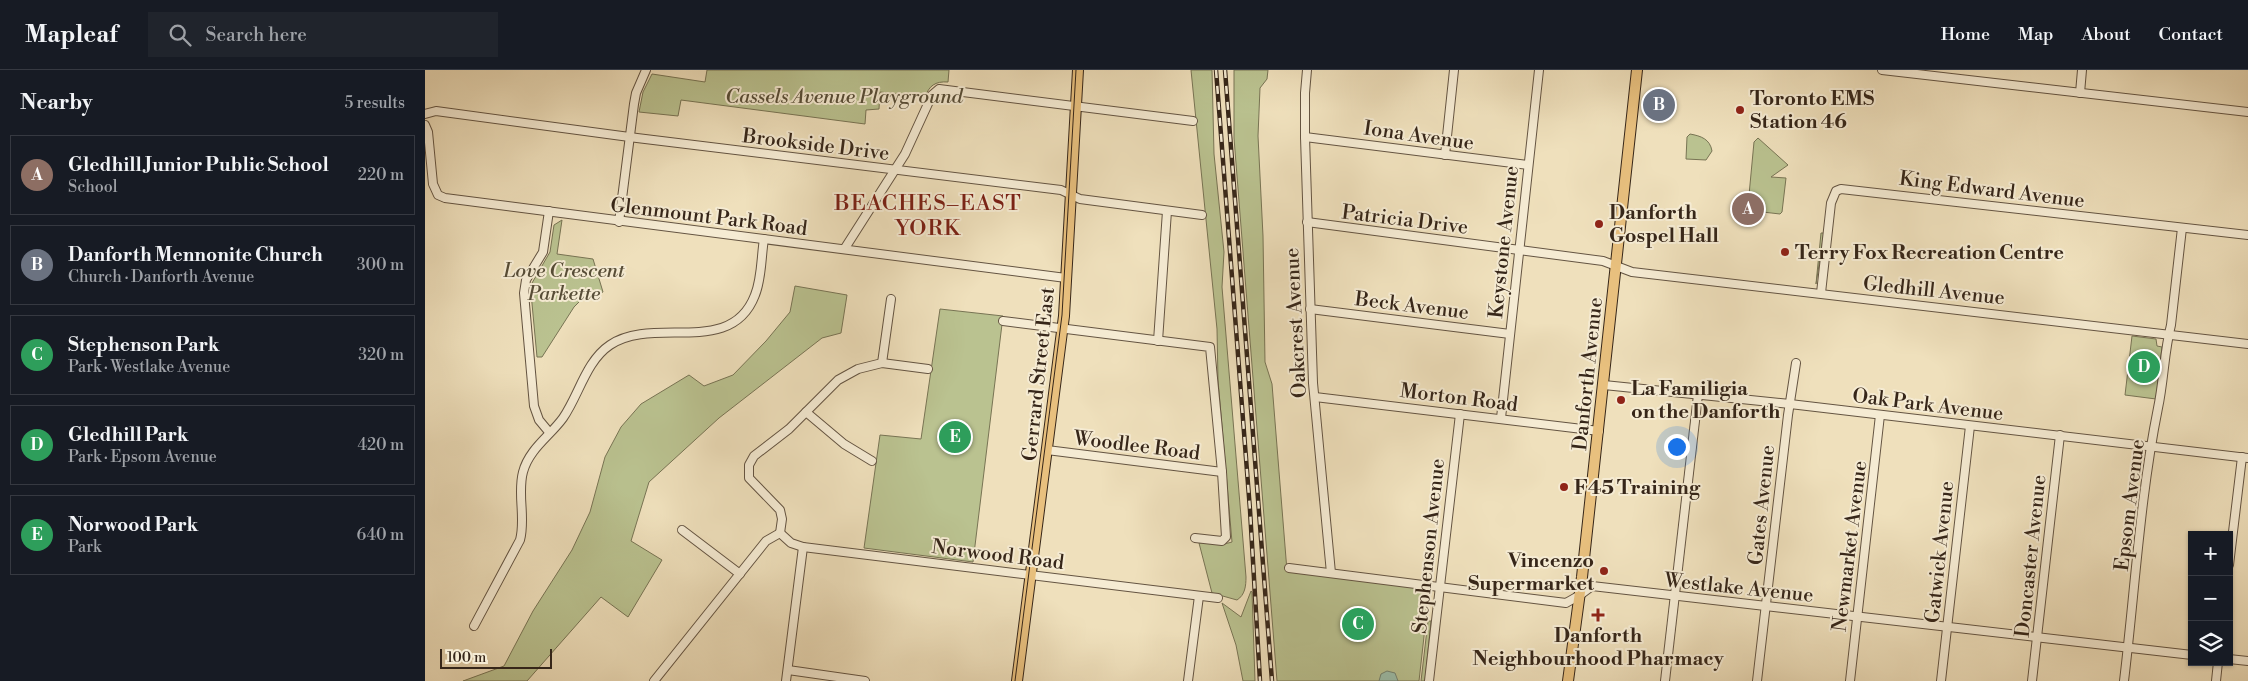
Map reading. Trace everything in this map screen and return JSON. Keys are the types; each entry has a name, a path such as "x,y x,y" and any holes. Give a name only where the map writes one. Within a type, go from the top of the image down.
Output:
{"main road":[{"name":"Gerrard Street East","path":"1017,681 1063,328 1077,70"},
{"name":"Danforth Avenue","path":"1568,681 1599,431 1637,70"}],"street":[{"path":"619,222 636,93 646,70"},
{"name":"Oakcrest Avenue","path":"1307,70 1305,137 1310,309 1315,397 1331,573"},
{"path":"1445,155 1454,70"},
{"name":"Keystone Avenue","path":"1501,418 1539,70"},
{"path":"1882,70 2248,112"},
{"path":"2079,93 2082,70"},
{"path":"845,248 905,154 932,95 939,89 1193,121"},
{"name":"Brookside Drive","path":"425,114 436,111 1061,190 1080,199 1202,215"},
{"name":"Glenmount Park Road","path":"425,125 428,132 433,184 438,195 445,198 619,222 845,248 1066,278"},
{"name":"Iona Avenue","path":"1305,137 1528,165"},
{"name":"King Edward Avenue","path":"1821,294 1831,203 1836,191 1841,189 2248,235"},
{"path":"1158,341 1167,210"},
{"path":"549,211 543,252 527,280 524,293 534,406 539,420 549,432"},
{"name":"Patricia Drive","path":"1307,222 1519,249 1603,261 1617,266"},
{"name":"Epsom Avenue","path":"2125,681 2151,446 2169,333 2182,228"},
{"path":"473,626 517,547 523,524 521,485 523,471 532,452 568,410 597,357 610,344 637,333 714,330 731,324 751,304 756,292 764,239"},
{"name":"Gledhill Avenue","path":"1617,266 1632,272 2169,333 2248,344"},
{"path":"882,362 891,299"},
{"name":"Beck Avenue","path":"1310,309 1510,334"},
{"path":"1003,321 1210,347 1226,537 1222,541 1195,538"},
{"path":"654,681 766,541 779,533 782,519 780,510 751,482 748,476 749,465 757,453 779,438 838,380 858,370 882,362 928,369"},
{"name":"Gates Avenue","path":"1757,681 1796,363"},
{"name":"Oak Park Avenue","path":"1604,385 1790,404 2245,457"},
{"path":"1665,681 1698,395"},
{"name":"Morton Road","path":"1315,397 1599,431"},
{"path":"807,412 844,444 872,461"},
{"name":"Stephenson Avenue","path":"1429,681 1460,414"},
{"name":"Newmarket Avenue","path":"1850,681 1880,415"},
{"name":"Gatwick Avenue","path":"1941,681 1970,426"},
{"name":"Doncaster Avenue","path":"2032,681 2060,435"},
{"name":"Woodlee Road","path":"1047,450 1222,472"},
{"path":"2233,538 2245,457"},
{"path":"683,530 740,574"},
{"name":"Norwood Road","path":"779,533 791,543 803,547 873,554 1218,598"},
{"path":"787,681 803,547"},
{"name":"Westlake Avenue","path":"1289,568 1566,603 1592,586 2188,654"},
{"path":"1188,681 1199,596"},
{"path":"2233,659 2248,661"},
{"path":"2216,681 2218,666"},
{"path":"788,670 865,681"}],"green space":[{"name":"Cassels Avenue Playground","path":"707,70 949,70 948,82 939,82 933,85 925,97 880,92 879,109 866,110 865,124 681,100 678,116 639,112 643,92 652,74 705,82"},
{"path":"1191,70 1212,70 1214,154 1224,252 1222,287 1246,577 1245,590 1237,600 1212,593 1199,543 1224,544 1232,542 1218,380 1217,329"},
{"path":"1234,70 1268,70 1267,79 1260,88 1258,136 1263,236 1265,362 1272,384 1287,571 1425,589 1429,592 1419,681 1277,681 1234,138"},
{"path":"1690,134 1701,137 1711,147 1712,151 1706,160 1686,159 1687,137"},
{"path":"1758,138 1788,165 1771,177 1786,178 1782,212 1780,214 1754,211 1751,206 1752,196 1749,195 1754,142"},
{"name":"Love Crescent Parkette","path":"562,220 557,254 593,259 603,292 580,301 574,307 542,357 537,357 531,293 532,283 550,252 554,225"},
{"path":"1821,233 1824,233 1816,284"},
{"path":"795,286 847,295 841,333 822,338 719,418 649,482 631,541 662,560 628,617 601,597 527,681 463,681 504,666 533,611 572,550 590,512 605,457 621,427 641,404 689,375 704,386 733,375 766,341 790,312"},
{"path":"940,309 1003,316 973,562 864,548 880,435 921,439"},
{"path":"2132,336 2156,339 2157,346 2162,347 2156,399 2125,395"},
{"path":"1251,591 1255,681 1243,681 1236,645 1222,603 1241,617"},
{"path":"1428,621 1431,621 1425,681 1421,681"}],"shaded area":[{"path":"1387,671 1395,673 1398,681 1379,681 1381,674"}],"tram line":[{"path":"1015,681 1062,315 1076,70"}],"railway":[{"path":"1216,70 1250,510 1260,681"},
{"path":"1225,70 1272,681"}],"place":[{"name":"Danforth Mennonite Church","path":"1659,105"},
{"name":"Toronto EMS Station 46","path":"1740,110"},
{"name":"Gledhill Junior Public School","path":"1748,209"},
{"name":"Danforth Gospel Hall","path":"1599,224"},
{"name":"Terry Fox Recreation Centre","path":"1785,252"},
{"name":"Gledhill Park","path":"2144,367"},
{"name":"La Familigia on the Danforth","path":"1621,400"},
{"name":"Norwood Park","path":"955,437"},
{"name":"F45 Training","path":"1564,487"},
{"name":"Vincenzo Supermarket","path":"1604,571"},
{"name":"Danforth Neighbourhood Pharmacy","path":"1598,615"},
{"name":"Stephenson Park","path":"1358,624"}],"district":[{"name":"BEACHES–EAST YORK","path":"928,214"}]}
